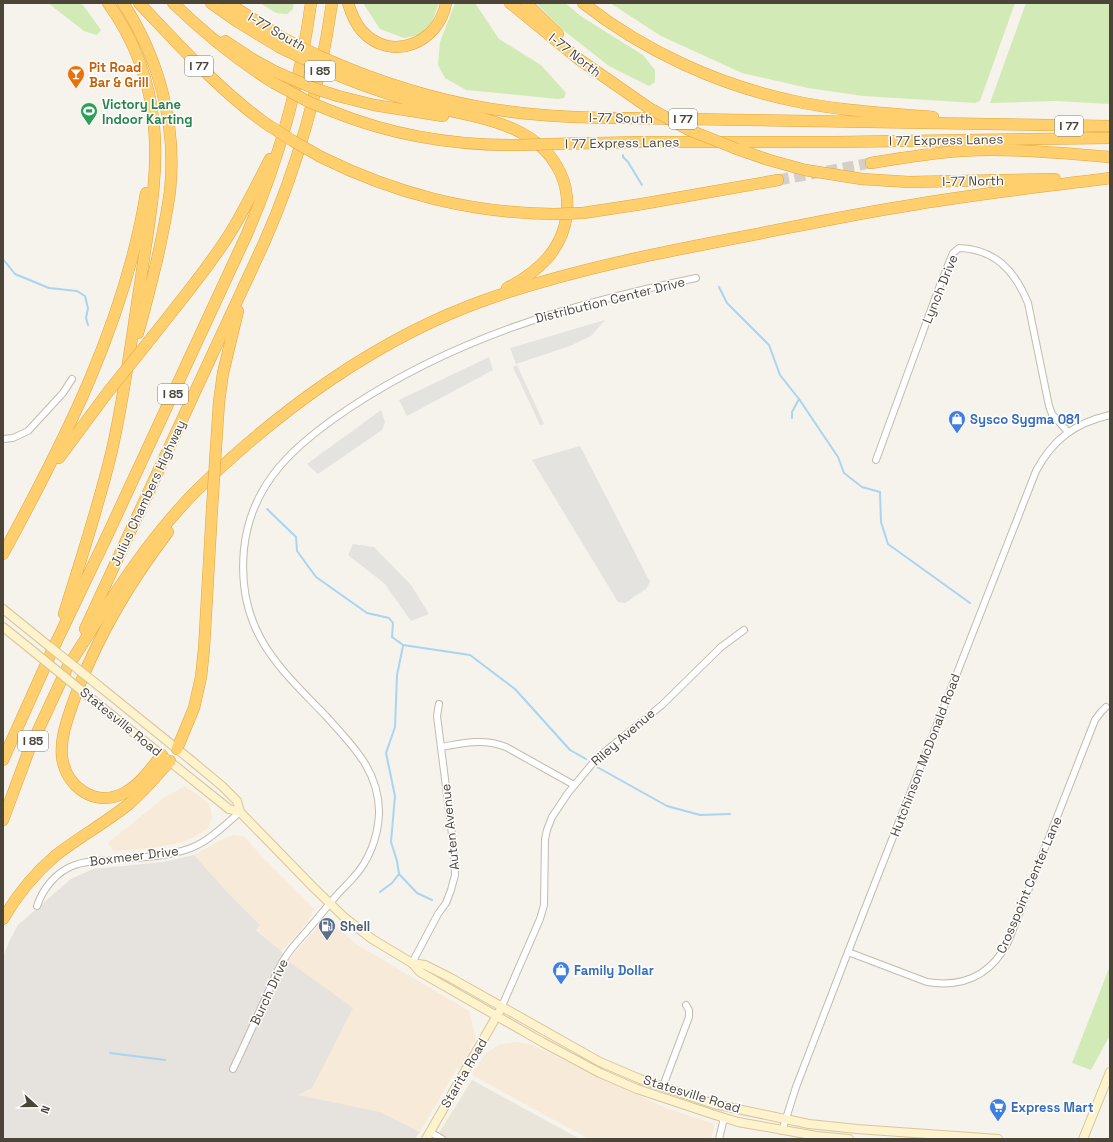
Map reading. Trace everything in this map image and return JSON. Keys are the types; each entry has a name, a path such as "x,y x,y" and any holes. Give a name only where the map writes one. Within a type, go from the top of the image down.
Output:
{"highway":[{"path":"52,651 102,488 114,438 126,375 153,196 155,152 152,112 147,86 135,50 124,28 108,3"},
{"path":"123,3 141,33 157,74 167,113 171,153 170,190 164,227 145,310 126,375"},
{"name":"I 77","path":"139,3 212,79 237,102 265,123 292,141 321,157 378,183 423,197 453,204 519,213 583,213 778,180"},
{"name":"I 77 Express Lanes","path":"173,3 219,45 242,62 275,77 309,102 380,128 427,139 464,143 521,145 657,142 842,142 1110,138"},
{"path":"68,665 123,582 154,539 187,500 229,460 279,417 350,367 427,326 488,299 523,279 546,261 554,251 565,226 567,197 564,182 558,168 549,154 537,143 522,133 495,122 417,103 386,93 344,72 317,66 280,42 238,22 211,3"},
{"name":"I-77 South","path":"228,3 251,18 280,42"},
{"path":"237,3 251,18"},
{"name":"Julius Chambers Highway","path":"3,760 52,651 246,236 262,198 284,132 297,82 311,3"},
{"name":"Julius Chambers Highway","path":"3,820 30,750 68,665 280,205 299,151 316,93 332,3"},
{"path":"348,3 352,15 363,32 379,43 398,46 415,43 430,34 441,20 446,3"},
{"name":"I-77 North","path":"510,3 580,60 645,107 689,130 737,149 787,165 837,176 878,181 909,182 1110,178"},
{"path":"526,3 563,38 634,92 645,107"},
{"path":"583,3 627,33 663,54 710,76 760,93 795,101 850,110 1027,125"},
{"name":"I-77 South","path":"344,72 435,97 483,108 536,115 615,118 1110,126"},
{"path":"275,77 338,96 386,107 495,122"},
{"path":"3,554 37,492 91,379 120,299 134,252 144,204 148,180 152,112"},
{"path":"37,492 76,434 199,278 227,239 246,207 284,132"},
{"name":"I 77 Express Lanes","path":"871,163 961,151 1006,150 1110,157"},
{"path":"488,299 588,269 666,252 906,206 1110,178"},
{"path":"177,749 194,708 201,677 204,649 218,410 223,373 244,285"},
{"path":"166,758 123,793 105,798 93,797 77,788 66,771 62,757 62,750 66,725 89,662 105,630 127,592 176,522 229,460"},
{"path":"3,919 21,891 46,864 129,803 145,789 166,758"}],"main road":[{"name":"Statesville Road","path":"3,609 208,774 237,801 240,812 330,904 372,939 412,963 420,972 600,1073 654,1095 724,1118 782,1131 849,1139"},
{"name":"Statesville Road","path":"3,627 229,809 240,812"},
{"path":"166,758 177,749"},
{"name":"Statesville Road","path":"412,963 425,965 502,1006 600,1062 714,1104 809,1124 998,1139"},
{"name":"Starita Road","path":"428,1135 502,1006"},
{"path":"1083,1139 1110,1072"}],"street":[{"name":"Lynch Drive","path":"876,460 940,285 953,253 959,248 971,248 999,261 1015,277 1021,287 1028,303 1049,406 1052,414 1068,432"},
{"name":"Distribution Center Drive","path":"330,904 359,872 370,852 375,840 378,823 378,796 369,770 360,754 282,670 261,639 251,616 244,579 244,554 250,519 265,487 276,469 290,454 325,426 379,389 438,358 494,334 545,316 613,297 696,278"},
{"path":"3,439 13,438 28,431 63,393 72,379"},
{"name":"Hutchinson McDonald Road","path":"782,1131 785,1119 848,952 1036,471 1048,451 1060,438 1083,423 1095,418 1110,415"},
{"name":"Riley Avenue","path":"502,1006 540,919 544,905 545,839 552,817 574,785 597,758 662,705 716,652 744,630"},
{"name":"Auten Avenue","path":"412,963 438,914 446,903 455,875 454,850 437,716 439,704"},
{"name":"Crosspoint Center Lane","path":"848,952 927,982 937,984 953,984 963,981 976,976 990,967 1000,956 1008,942 1095,720 1100,712 1106,707"},
{"path":"441,746 480,741 498,744 574,785"},
{"name":"Boxmeer Drive","path":"37,906 42,894 50,883 61,872 73,865 87,862 153,856 191,848 211,836 240,812"},
{"name":"Burch Drive","path":"234,1069 284,959 330,904"},
{"path":"663,1086 688,1017 689,1010 686,1006"},
{"path":"719,1139 724,1118"},
{"path":"428,1135 442,1139"}],"shaded area":[{"path":"605,320 591,336 570,346 516,364 510,348"},
{"path":"489,357 493,370 407,416 399,400"},
{"path":"517,365 544,424 540,425 513,367"},
{"path":"381,410 385,422 382,430 318,474 307,464"},
{"path":"580,446 650,582 646,589 625,603 618,602 532,460"},
{"path":"353,544 374,547 411,585 429,614 411,621 385,584 348,555"},
{"path":"185,786 205,800 210,806 212,817 208,828 194,837 179,843 152,848 114,851 108,843 165,797"},
{"path":"234,835 245,837 263,858 314,909 307,923 281,951 256,929 260,925 228,893 194,855 225,838"},
{"path":"194,855 228,893 260,925 256,930 281,951 288,961 353,1008 312,1088 298,1095 380,1112 420,1132 415,1139 3,1139 3,957 18,925 71,879 93,869 163,862"},
{"path":"321,923 332,923 356,944 469,1011 476,1038 469,1051 471,1052 460,1070 457,1068 420,1132 380,1112 297,1095 288,961"},
{"path":"515,1042 530,1044 663,1107 715,1124 711,1139 589,1139 472,1075 485,1054 500,1044"},
{"path":"472,1080 580,1139 435,1139"}],"green space":[{"path":"48,3 80,3 101,30 97,35 84,31"},
{"path":"260,3 294,3 293,9 287,14 276,13"},
{"path":"363,3 439,3 432,22 419,35 404,38 380,29"},
{"path":"455,3 475,3 499,39 541,65 566,93 564,98 558,99 466,90 445,78 438,65 440,42"},
{"path":"536,3 565,3 582,17 643,55 655,70 655,82 649,86 609,66 563,30"},
{"path":"610,3 1015,3 980,101 975,103 863,96 808,88 742,73 661,36"},
{"path":"1026,3 1110,3 1110,104 1056,101 990,103"},
{"path":"1110,966 1110,1035 1091,1070 1072,1063"}],"waterway":[{"path":"623,155 642,185"},
{"path":"3,259 15,274 49,288 77,291 85,296 88,308 86,318 88,325"},
{"path":"719,287 727,303 769,345 780,375 799,399 838,457 844,473 862,487 880,492 881,522 888,544 970,603"},
{"path":"792,418 792,412 799,399"},
{"path":"267,509 296,537 297,551 316,577 367,613 389,618 393,623 392,637 403,645 470,655 515,689 570,750 586,759"},
{"path":"403,646 397,675 395,727 386,753 395,796 391,842 397,861 399,874 417,893 432,900"},
{"path":"597,767 667,806 700,815 730,814"},
{"path":"380,892 392,883 399,874"},
{"path":"110,1053 165,1060"}],"tunnel":[{"path":"778,180 871,163"}],"place":[{"name":"Pit Road Bar & Grill","path":"76,89"},
{"name":"Victory Lane Indoor Karting","path":"89,126"},
{"name":"Sysco Sygma 081","path":"957,434"},
{"name":"Shell","path":"327,941"},
{"name":"Family Dollar","path":"561,985"},
{"name":"Express Mart","path":"998,1122"}]}
